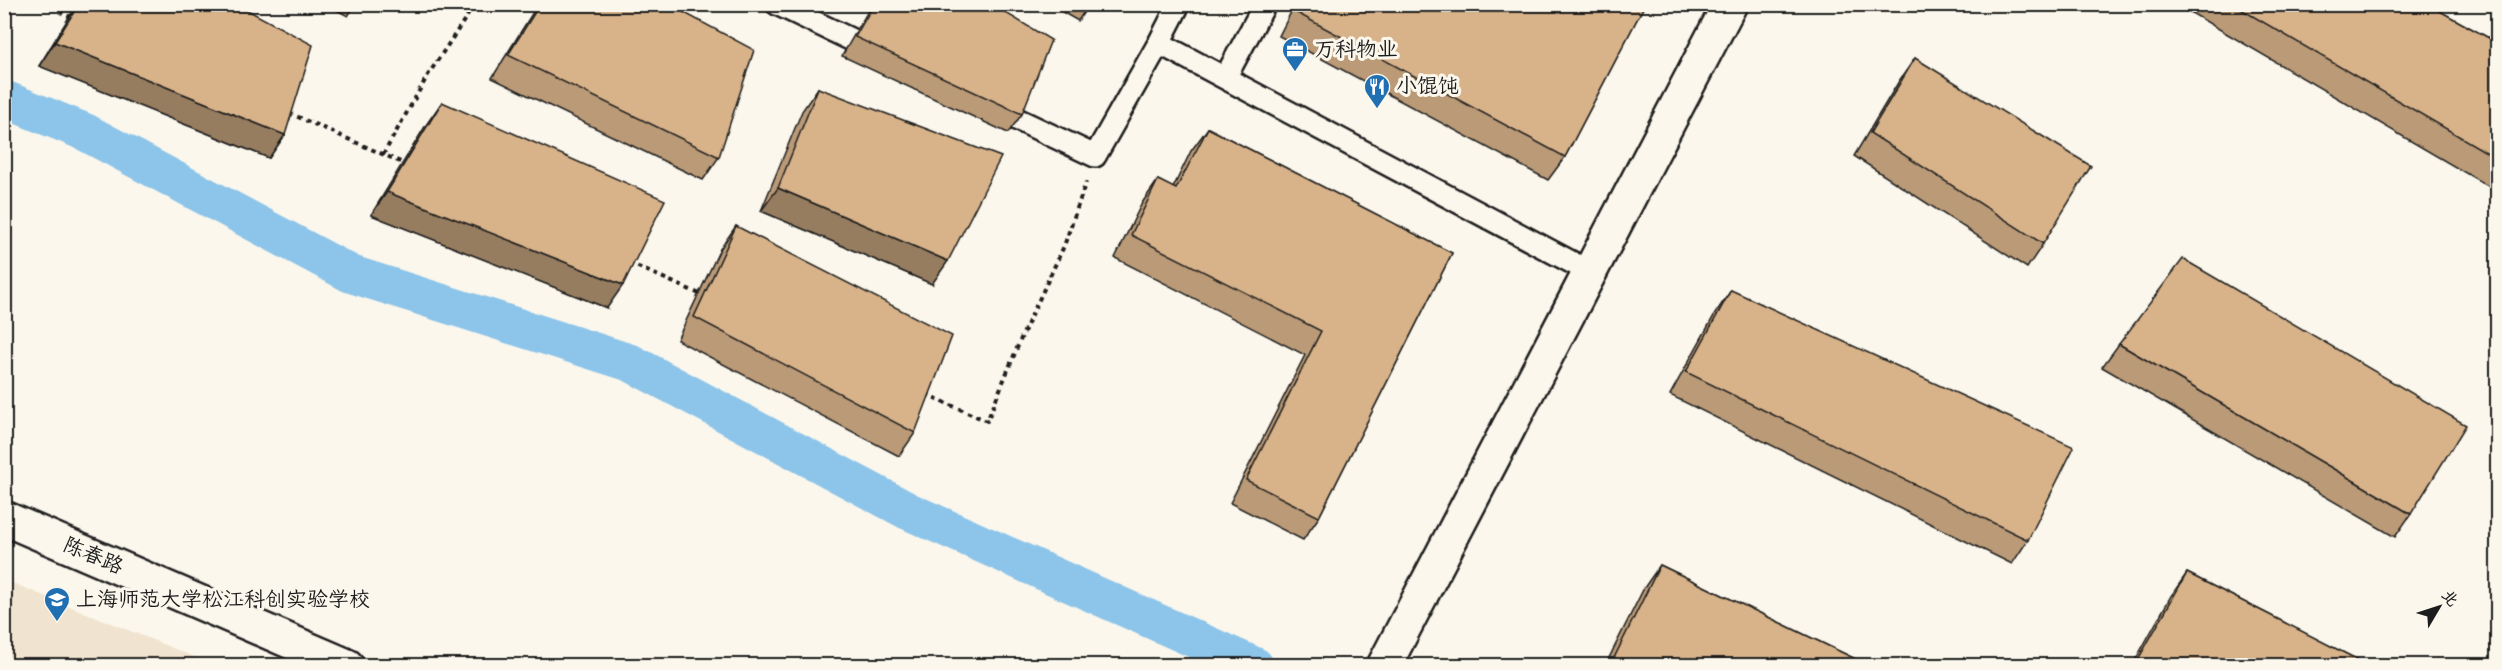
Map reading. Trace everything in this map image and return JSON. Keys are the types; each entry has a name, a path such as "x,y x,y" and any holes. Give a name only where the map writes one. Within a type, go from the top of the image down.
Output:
{"street":[{"path":"1384,666 1730,4"},
{"name":"陈春路","path":"4,518 347,666"}],"lane":[{"path":"777,4 894,60"},
{"path":"968,96 1095,156 1179,4"},
{"path":"1225,78 1266,4"},
{"path":"1159,43 1590,272"}],"path":[{"path":"44,4 76,19"},
{"path":"383,155 428,75 475,4"},
{"path":"285,111 405,164"},
{"path":"921,392 987,421 1022,336 1064,246 1095,156"},
{"path":"625,261 713,300"}],"shaded area":[{"name":"上海师范大学松江科创实验学校","path":"5,580 214,665 5,665"}],"building":[{"path":"4,4 12,4 6,15 4,15"},
{"path":"79,4 236,4 313,45 285,135 55,42"},
{"path":"540,4 668,4 754,50 719,157 508,55"},
{"path":"874,4 991,4 1051,40 1022,114 855,37"},
{"path":"1299,4 1645,4 1565,157 1295,12"},
{"path":"2232,4 2427,4 2498,43 2498,159"},
{"path":"1915,58 2091,166 2043,244 1870,133"},
{"path":"818,88 1001,157 948,261 778,188"},
{"path":"442,102 665,200 623,285 387,192"},
{"path":"1208,128 1452,253 1319,517 1246,480 1321,331 1131,235 1158,180 1176,189"},
{"path":"736,226 952,336 915,433 694,317"},
{"path":"2183,259 2466,425 2411,514 2119,344"},
{"path":"1731,290 2074,447 2028,540 1686,372"},
{"path":"1660,565 1870,666 1628,666 1614,658"},
{"path":"2187,573 2370,666 2135,665"}],"waterway":[{"path":"4,99 85,132 351,274 631,363 908,511 1255,666"}],"place":[{"name":"万科物业","path":"1295,73"},
{"name":"小馄饨","path":"1377,110"},
{"name":"上海师范大学松江科创实验学校","path":"57,623"}]}
